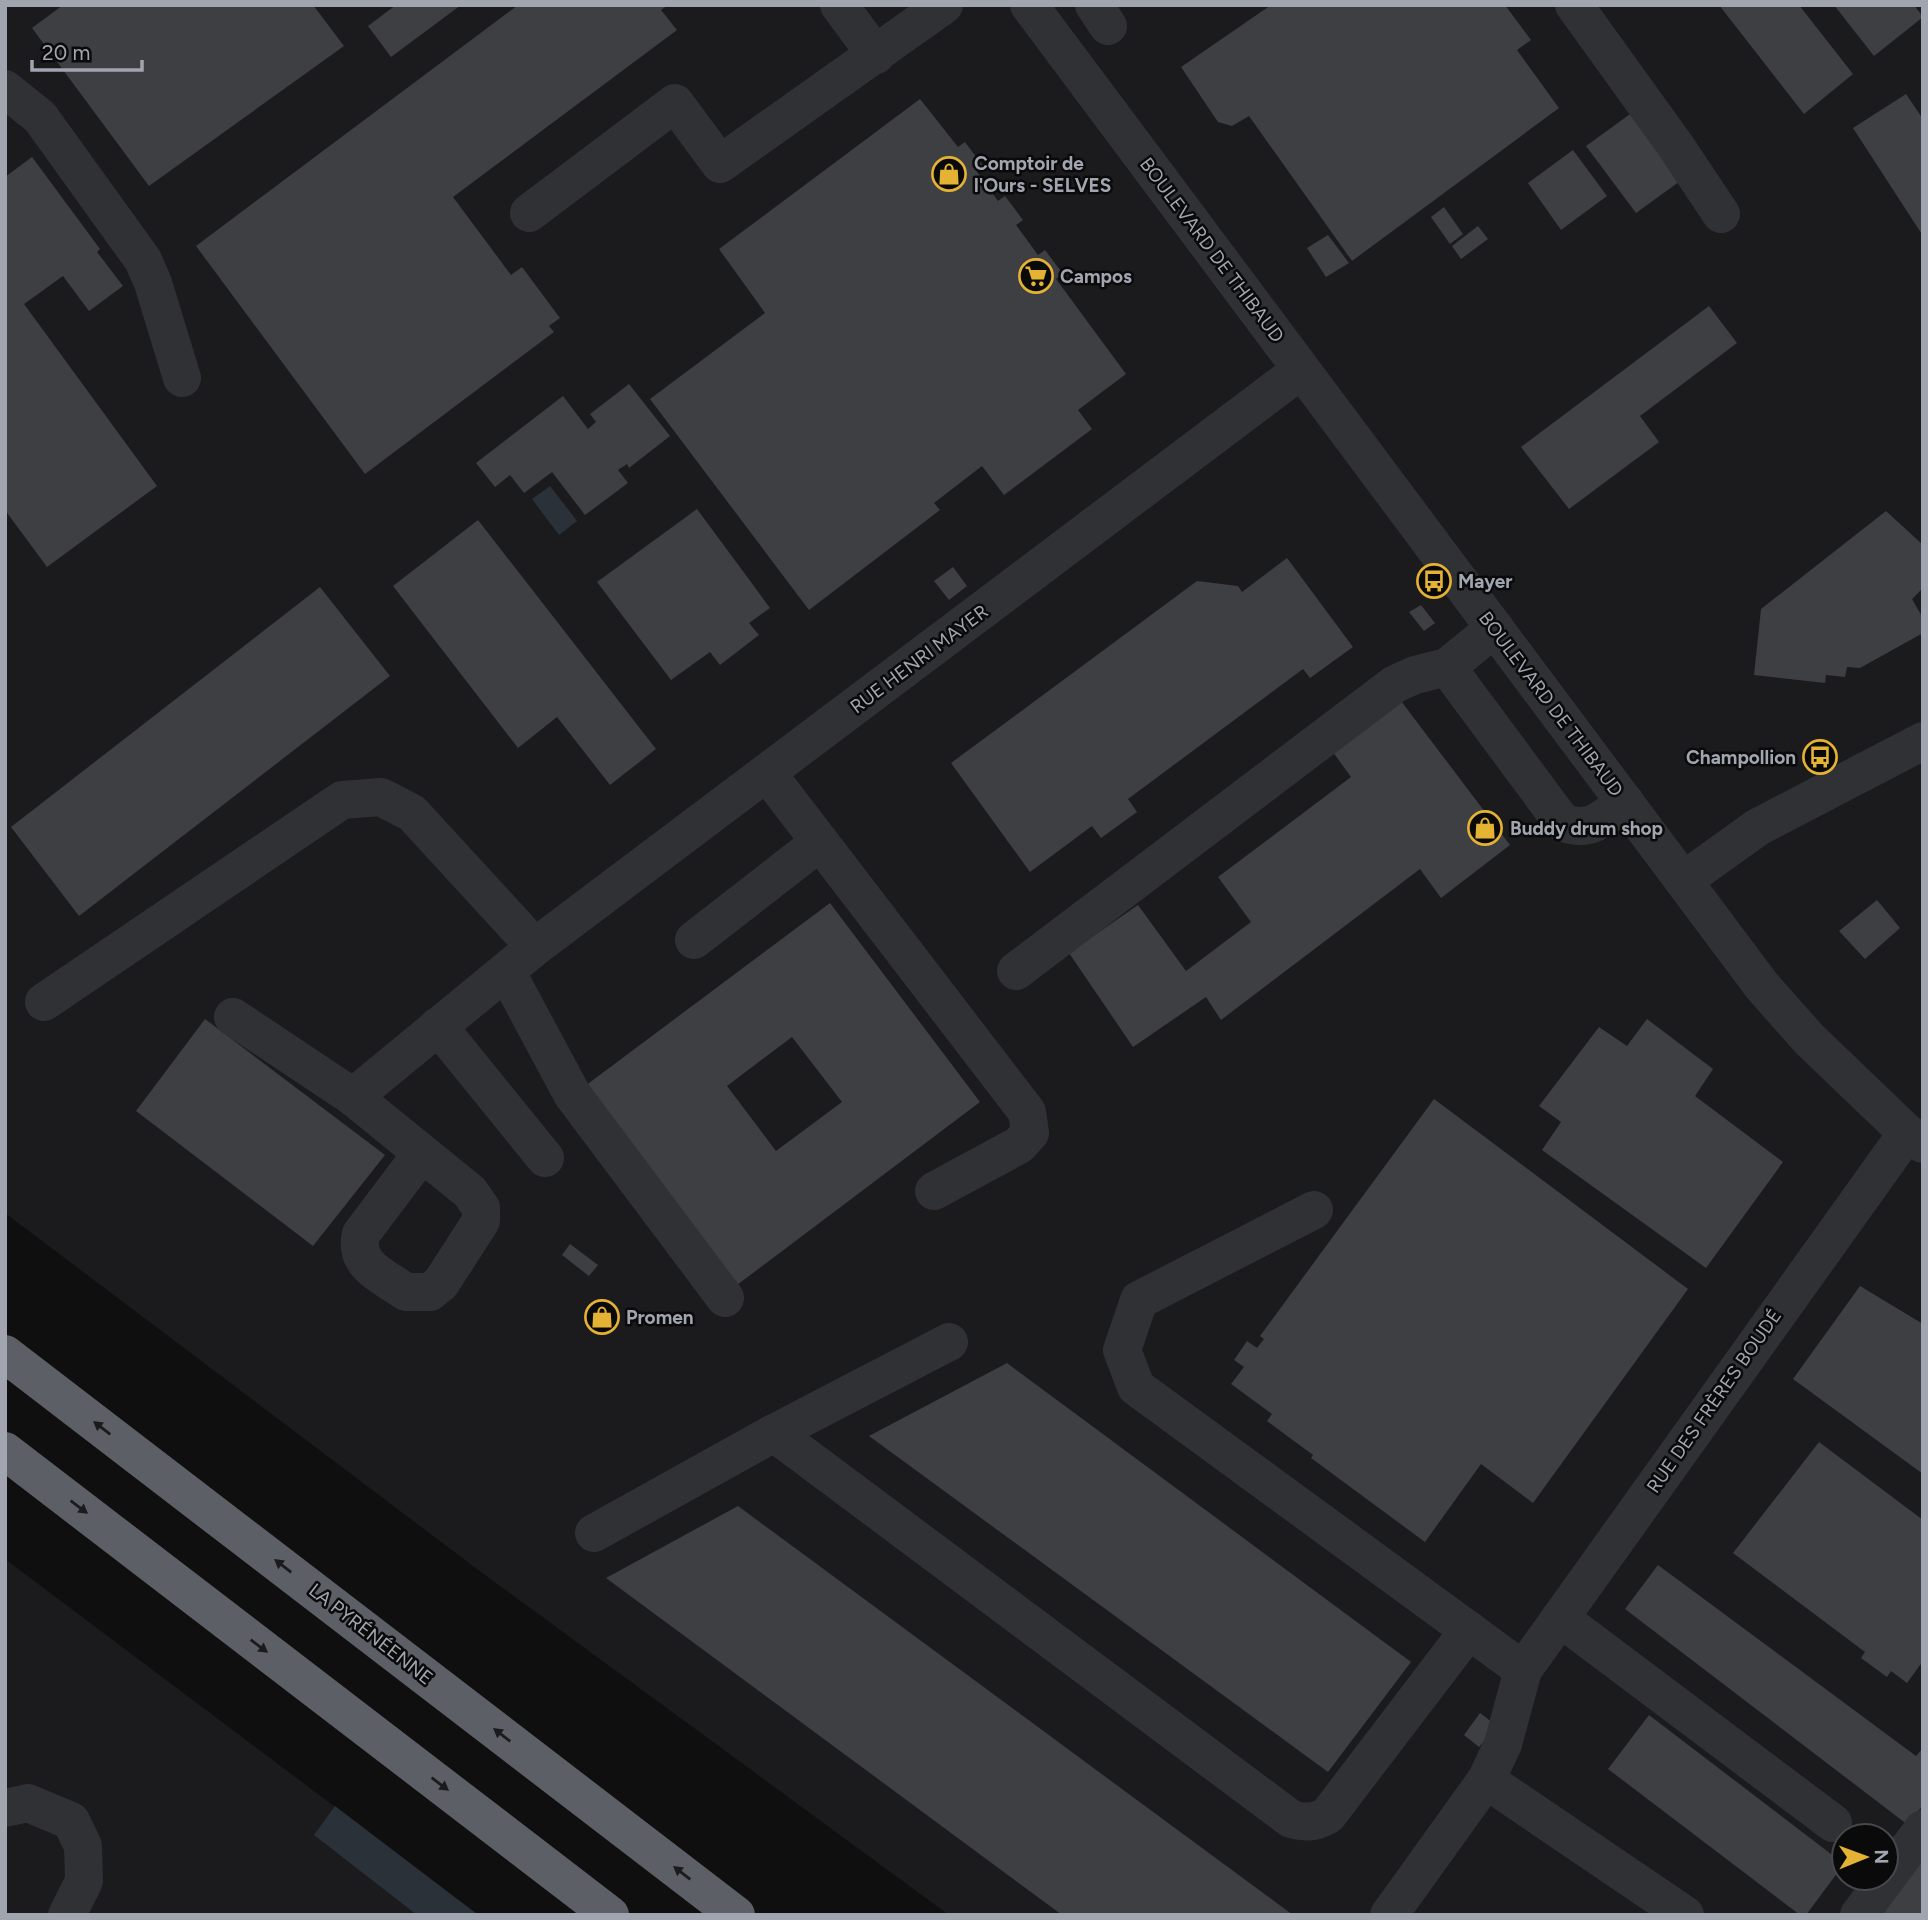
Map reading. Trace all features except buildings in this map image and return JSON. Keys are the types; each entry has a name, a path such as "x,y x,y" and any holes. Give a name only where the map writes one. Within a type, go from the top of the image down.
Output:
{"highway":[{"name":"LA PYRÉNÉENNE","path":"5,1354 737,1915"},
{"path":"5,1451 610,1915"}],"street":[{"path":"839,5 876,55"},
{"path":"529,214 676,103 720,164 944,5"},
{"name":"BOULEVARD DE THIBAUD","path":"1029,5 1762,986 1809,1040 1915,1139"},
{"path":"1574,5 1721,214"},
{"path":"5,89 40,117 143,260 153,283 182,378"},
{"name":"RUE HENRI MAYER","path":"353,1097 535,947 1301,370"},
{"path":"1016,971 1395,684 1415,675 1447,667 1495,628"},
{"path":"1447,667 1562,822 1574,827 1589,827 1625,802"},
{"path":"1684,880 1758,827 1923,740"},
{"path":"767,773 1027,1112 1030,1133 1019,1145 934,1191"},
{"path":"44,1002 342,800 382,797 412,813 535,947"},
{"path":"694,940 820,842"},
{"path":"506,971 572,1094 725,1298"},
{"path":"233,1017 353,1097 422,1153"},
{"path":"438,1026 545,1158"},
{"name":"RUE DES FRÈRES BOUDÉ","path":"1523,1670 1915,1139"},
{"path":"1314,1210 1139,1300 1122,1350 1136,1387 1523,1670 1503,1744 1486,1780 1389,1915"},
{"path":"594,1533 774,1433 949,1342"},
{"path":"774,1433 1291,1819 1308,1823 1328,1815 1469,1630"},
{"path":"1560,1618 1832,1822"},
{"path":"1486,1780 1685,1915"},
{"path":"5,1808 28,1803 71,1821 83,1846 84,1881 67,1915"},
{"path":"1859,1915 1923,1829"}],"shaded area":[{"path":"5,5 1923,5 1923,1915 949,1915 473,1566 5,1213"},
{"path":"550,486 577,521 559,535 532,499"},
{"path":"5,1559 479,1915 5,1915"},
{"path":"335,1806 478,1915 417,1915 314,1835"}],"place":[{"name":"Comptoir de l'Ours - SELVES","path":"949,174"},
{"name":"Campos","path":"1036,276"},
{"name":"Mayer","path":"1434,581"},
{"name":"Champollion","path":"1820,757"},
{"name":"Buddy drum shop","path":"1485,828"},
{"name":"Promen","path":"602,1317"}]}
